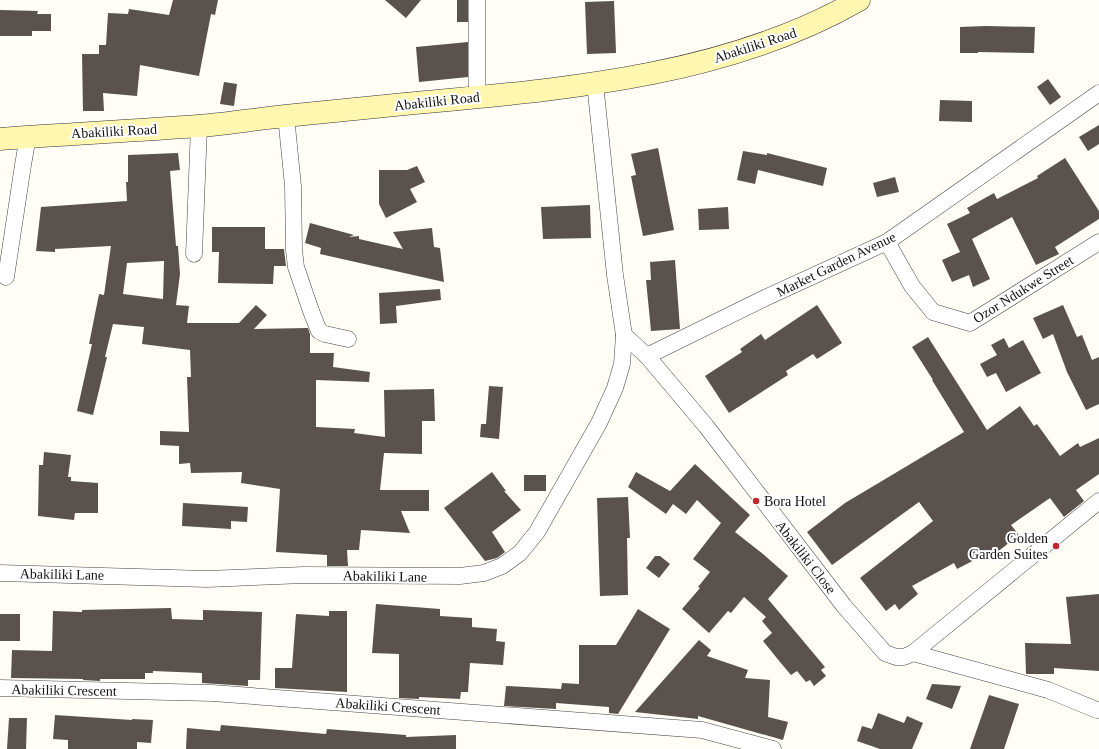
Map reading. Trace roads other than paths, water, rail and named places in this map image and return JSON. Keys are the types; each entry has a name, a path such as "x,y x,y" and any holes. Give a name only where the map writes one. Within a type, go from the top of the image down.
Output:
{"main road":[{"name":"Abakiliki Road","path":"0,138 199,126 595,83 651,74 762,44 799,31 860,0"}],"street":[{"path":"477,0 477,97"},
{"name":"Abakiliki Lane","path":"0,573 207,579 304,575 460,576 484,573 502,566 520,553 537,532 599,424 622,364 624,335 615,276 595,83"},
{"name":"Market Garden Avenue","path":"647,356 765,298 887,242 1099,93"},
{"path":"286,116 293,186 294,250 296,267 310,311 319,331 325,334 348,339"},
{"path":"194,254 199,126"},
{"path":"6,277 22,165 28,136"},
{"name":"Ozor Ndukwe Street","path":"887,242 912,286 933,312 970,323 1099,242"},
{"path":"624,335 647,356"},
{"name":"Abakiliki Close","path":"647,356 706,426 844,606 885,653 896,657 904,657 913,653"},
{"path":"913,653 1099,501"},
{"path":"913,653 1048,690 1097,710"},
{"name":"Abakiliki Crescent","path":"0,688 212,693 702,730 772,749"}],"place":[{"name":"Bora Hotel","path":"756,501"},
{"name":"Golden Garden Suites","path":"1056,546"}]}
